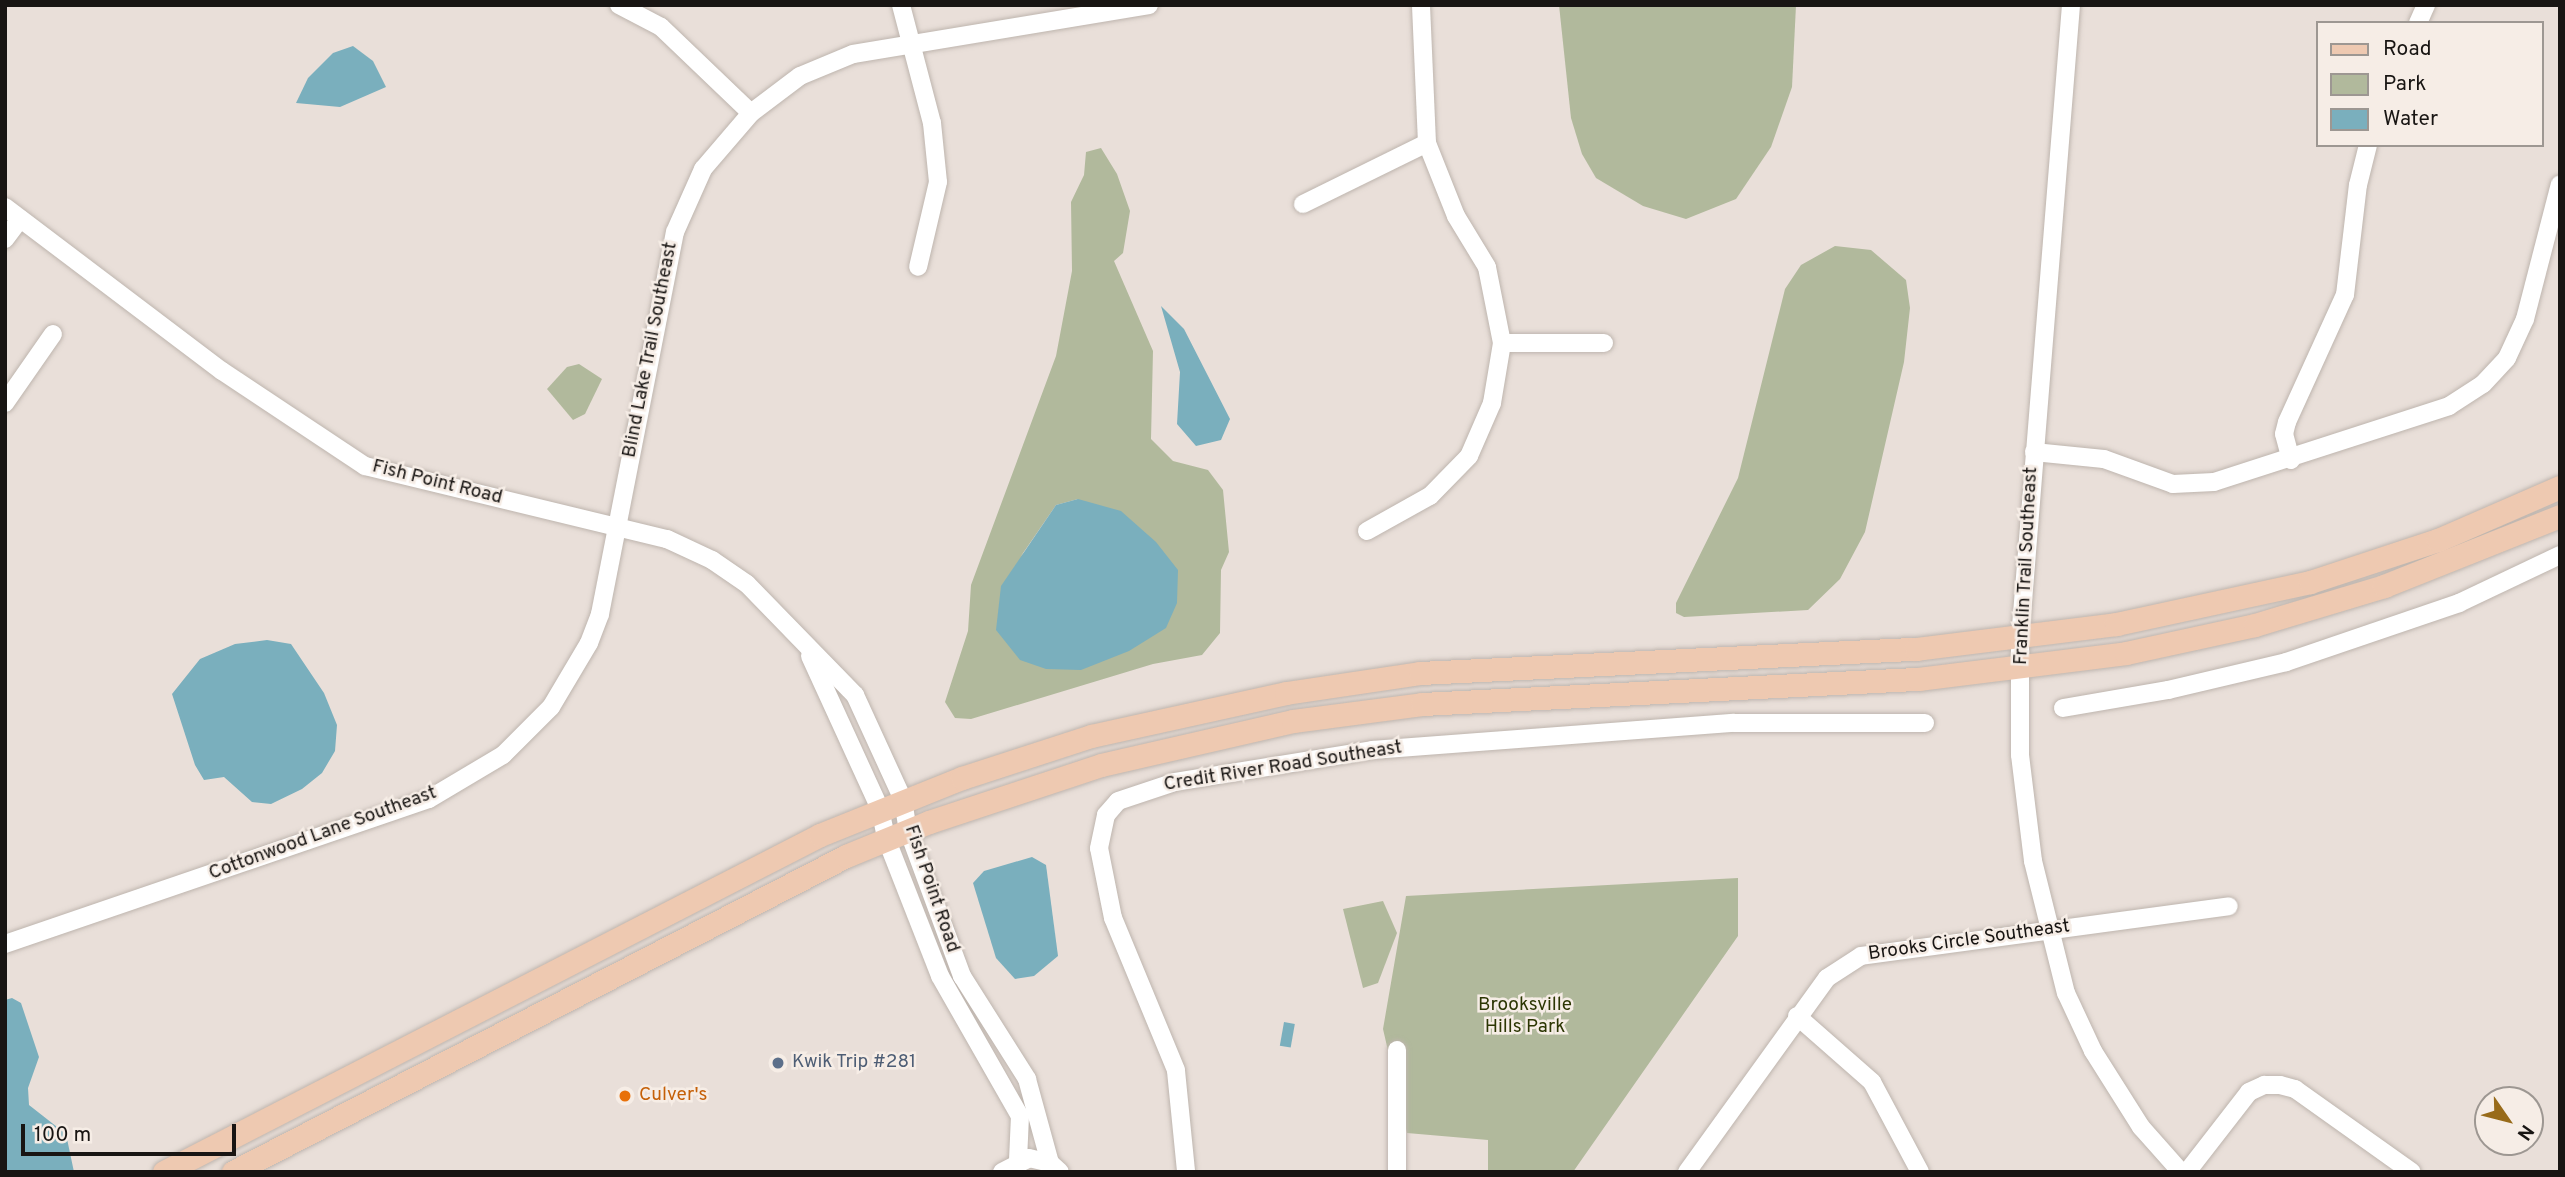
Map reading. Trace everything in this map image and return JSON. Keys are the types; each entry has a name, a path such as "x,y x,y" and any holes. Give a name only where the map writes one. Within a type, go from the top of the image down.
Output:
{"main road":[{"path":"164,1172 761,864 903,800 1104,733 1220,705 1351,682 1486,669 1916,649 2020,639 2116,624 2310,582 2438,540 2560,487"},
{"path":"233,1172 897,834 1101,765 1293,721 1490,699 1918,679 2021,669 2255,625 2446,564 2560,516"}],"street":[{"path":"619,5 661,27 751,113"},
{"path":"901,5 909,47 932,123 938,182 918,267"},
{"name":"Blind Lake Trail Southeast","path":"615,524 675,232 703,169 751,113 800,76 853,54 909,47 1149,5"},
{"path":"1367,531 1430,496 1469,456 1492,403 1502,343 1487,267 1456,216 1427,144 1421,5"},
{"name":"Franklin Trail Southeast","path":"2071,5 2020,639 2020,755 2046,929 2066,993 2093,1051 2141,1127 2180,1172"},
{"path":"2419,21 2426,5"},
{"path":"1303,204 1427,144"},
{"path":"2291,460 2284,433 2287,422 2346,295 2358,185 2368,147"},
{"path":"2034,452 2104,459 2173,484 2214,482 2291,460 2449,406 2483,384 2507,358 2525,319 2560,184"},
{"name":"Fish Point Road","path":"5,207 222,371 365,466 464,493 615,524 667,539 712,559 747,584 792,626 855,695 903,800 897,834 940,976 1020,1116 1018,1160"},
{"path":"5,239 20,219"},
{"path":"5,403 53,334"},
{"path":"1502,343 1604,343"},
{"name":"Cottonwood Lane Southeast","path":"5,944 429,799 484,769 551,706 589,643 608,582 615,524"},
{"path":"2063,708 2182,687 2286,662 2459,603 2560,555"},
{"name":"Fish Point Road","path":"792,626 825,680 880,809 897,834 962,976 1027,1079 1058,1169"},
{"name":"Credit River Road Southeast","path":"1186,1171 1176,1070 1113,918 1099,848 1106,815 1118,801 1175,782 1372,750 1734,723 1925,723"},
{"name":"Brooks Circle Southeast","path":"1687,1172 1827,978 1861,956 2229,906"},
{"path":"1797,1016 1872,1082 1920,1172"},
{"path":"1396,1050 1397,1172"},
{"path":"2187,1172 2237,1104 2264,1085 2295,1089 2412,1172"},
{"path":"1001,1172 1018,1160 1058,1169"},
{"path":"1177,1172 1191,1172"}],"green space":[{"path":"1559,5 1796,5 1792,87 1771,147 1736,199 1686,219 1643,206 1596,178 1582,154 1571,118"},
{"path":"1101,148 1117,174 1130,211 1123,253 1114,261 1153,351 1151,439 1173,461 1208,470 1223,490 1229,552 1221,570 1220,633 1202,655 1153,664 971,719 955,718 945,702 968,631 971,585 1056,356 1072,271 1071,202 1084,175 1086,152","holes":["1078,499 1021,556 1056,505"]},
{"path":"1835,246 1871,250 1906,280 1910,308 1904,362 1865,532 1840,579 1808,610 1684,617 1676,613 1676,603 1738,478 1785,289 1801,265"},
{"path":"579,364 602,379 585,414 573,420 547,389 567,367"},
{"name":"Brooksville Hills Park","path":"1738,878 1738,936 1573,1172 1488,1172 1488,1140 1407,1133 1383,1029 1406,896"},
{"path":"1383,901 1397,933 1378,983 1363,988 1343,909"}],"water":[{"path":"353,46 373,61 386,87 340,107 296,103 308,78 333,53"},
{"path":"1161,306 1184,329 1230,419 1221,440 1196,446 1177,424 1180,372"},
{"path":"1078,499 1121,511 1156,542 1178,570 1177,603 1166,628 1129,651 1081,670 1046,669 1020,660 996,630 1001,586 1056,505"},
{"path":"267,640 291,644 324,693 337,725 335,751 322,773 302,789 271,804 252,802 224,777 204,780 195,765 172,694 200,659 235,644"},
{"path":"1032,857 1046,865 1058,956 1034,976 1015,979 996,958 973,883 984,871"},
{"path":"12,998 21,1003 39,1057 28,1088 29,1105 66,1134 74,1172 5,1172 5,1000"},
{"path":"1284,1022 1295,1024 1291,1048 1280,1046"}],"place":[{"name":"Kwik Trip #281","path":"778,1063"},
{"name":"Culver's","path":"625,1096"}]}
